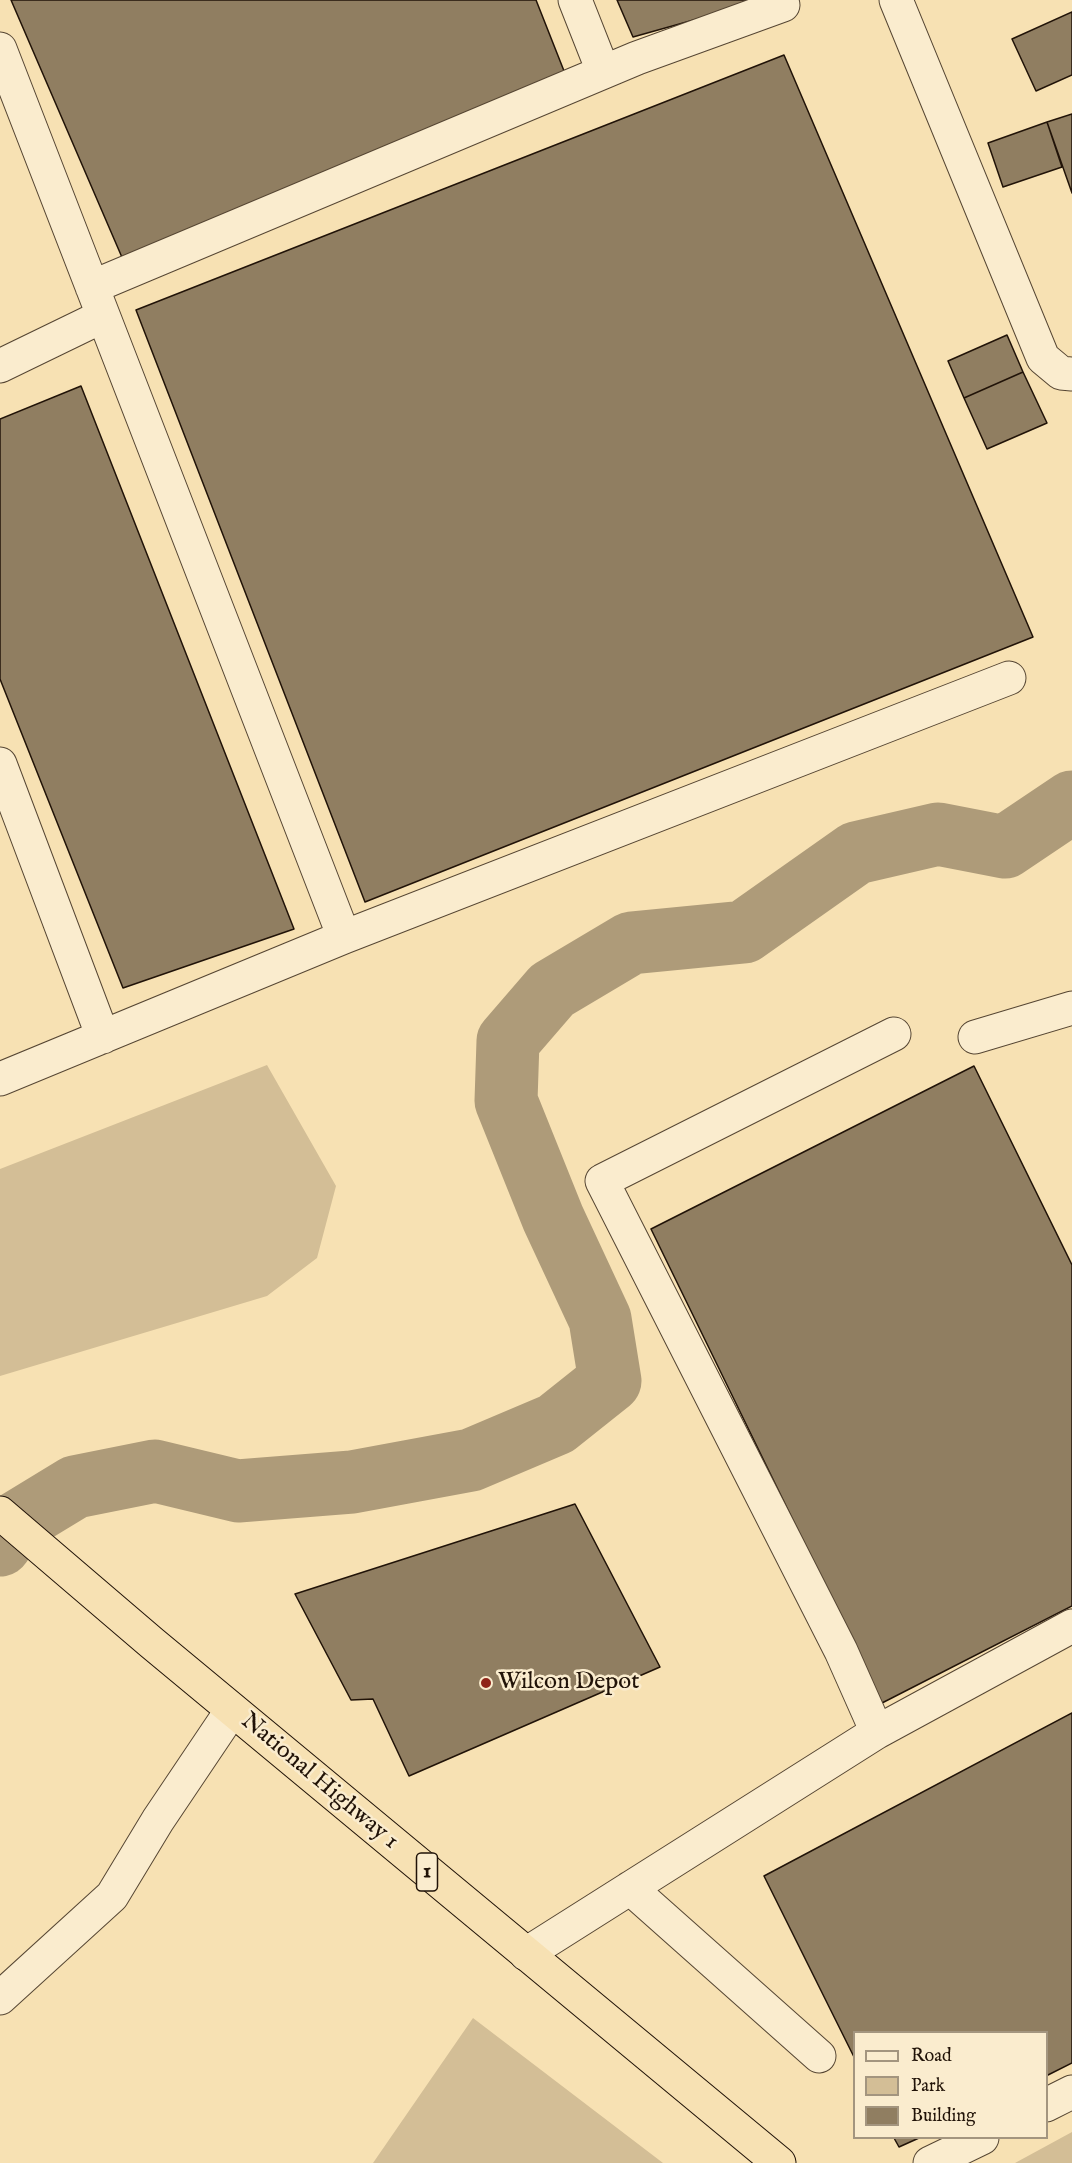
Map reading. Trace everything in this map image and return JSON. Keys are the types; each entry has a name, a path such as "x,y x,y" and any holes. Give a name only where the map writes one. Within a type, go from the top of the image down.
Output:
{"highway":[{"name":"National Highway 1","path":"0,1513 232,1710 779,2163"}],"street":[{"path":"575,0 603,71"},
{"path":"896,0 1043,358 1061,373 1072,374"},
{"path":"0,366 98,302 603,71 783,5"},
{"path":"0,48 344,937"},
{"path":"0,1078 344,937 1009,678"},
{"path":"0,764 103,1036"},
{"path":"975,1037 1072,1008"},
{"path":"877,1732 841,1651 602,1182 894,1034"},
{"path":"526,1954 877,1732 1072,1626"},
{"path":"0,1998 112,1896 158,1820 232,1710"},
{"path":"630,1888 819,2056"},
{"path":"1048,2104 1072,2092"},
{"path":"930,2163 979,2139"}],"green space":[{"path":"267,1065 336,1186 317,1258 267,1296 0,1376 0,1169"},
{"path":"473,2018 663,2163 373,2163"},
{"path":"1072,2132 1072,2163 1015,2163"}],"building":[{"path":"11,0 536,0 566,76 124,262"},
{"path":"617,0 765,0 633,37"},
{"path":"1072,12 1072,75 1036,91 1012,39"},
{"path":"784,55 1033,637 365,902 136,310"},
{"path":"1072,114 1072,193 1047,122"},
{"path":"1047,122 1062,167 1003,187 988,143"},
{"path":"1007,335 1023,372 964,398 948,361"},
{"path":"1023,372 1047,423 987,449 964,398"},
{"path":"81,386 294,929 123,988 0,679 0,419"},
{"path":"974,1066 1072,1265 1072,1606 882,1703 651,1229"},
{"path":"575,1504 660,1667 409,1776 373,1699 351,1700 295,1594"},
{"path":"1072,1713 1072,2063 1048,2075 1048,2031 853,2031 853,2055 764,1876"},
{"path":"895,2139 917,2139 899,2147"}],"waterway":[{"path":"0,1545 14,1524 75,1487 155,1471 238,1491 352,1482 471,1460 556,1424 610,1381 600,1319 553,1218 506,1101 508,1041 552,990 631,943 744,932 856,853 938,834 1005,847 1072,802"}],"place":[{"name":"Wilcon Depot","path":"486,1683"}]}
